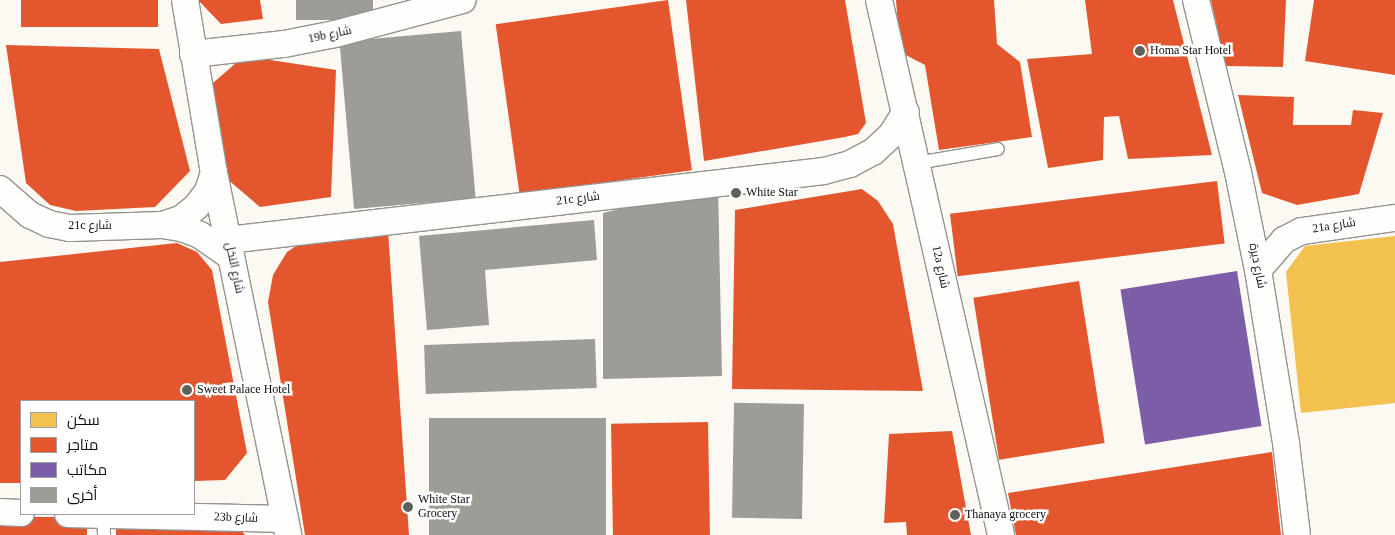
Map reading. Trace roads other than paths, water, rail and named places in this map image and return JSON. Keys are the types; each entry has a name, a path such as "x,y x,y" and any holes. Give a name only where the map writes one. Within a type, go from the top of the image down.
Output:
{"street":[{"name":"شارع النخل","path":"185,0 214,173 286,527"},
{"name":"19b شارع","path":"193,54 284,44 335,34 463,0"},
{"name":"12a شارع","path":"879,0 1001,535"},
{"name":"شارع ديرة","path":"1196,0 1236,163 1258,270 1284,433 1297,535"},
{"name":"21c شارع","path":"162,225 200,235 230,248 824,172 850,164 873,152 892,134 906,112"},
{"name":"21c شارع","path":"0,189 30,215 49,224 70,228 162,225 180,219 196,207 208,192 214,173"},
{"name":"21a شارع","path":"1258,270 1284,240 1302,231 1395,218"},
{"path":"0,512 20,513"},
{"name":"23b شارع","path":"71,515 103,525 286,527"}],"lane":[{"path":"917,163 998,149"}],"place":[{"name":"Homa Star Hotel","path":"1140,51"},
{"name":"White Star","path":"736,193"},
{"name":"Sweet Palace Hotel","path":"187,390"},
{"name":"White Star Grocery","path":"408,507"},
{"name":"Thanaya grocery","path":"955,515"}]}
